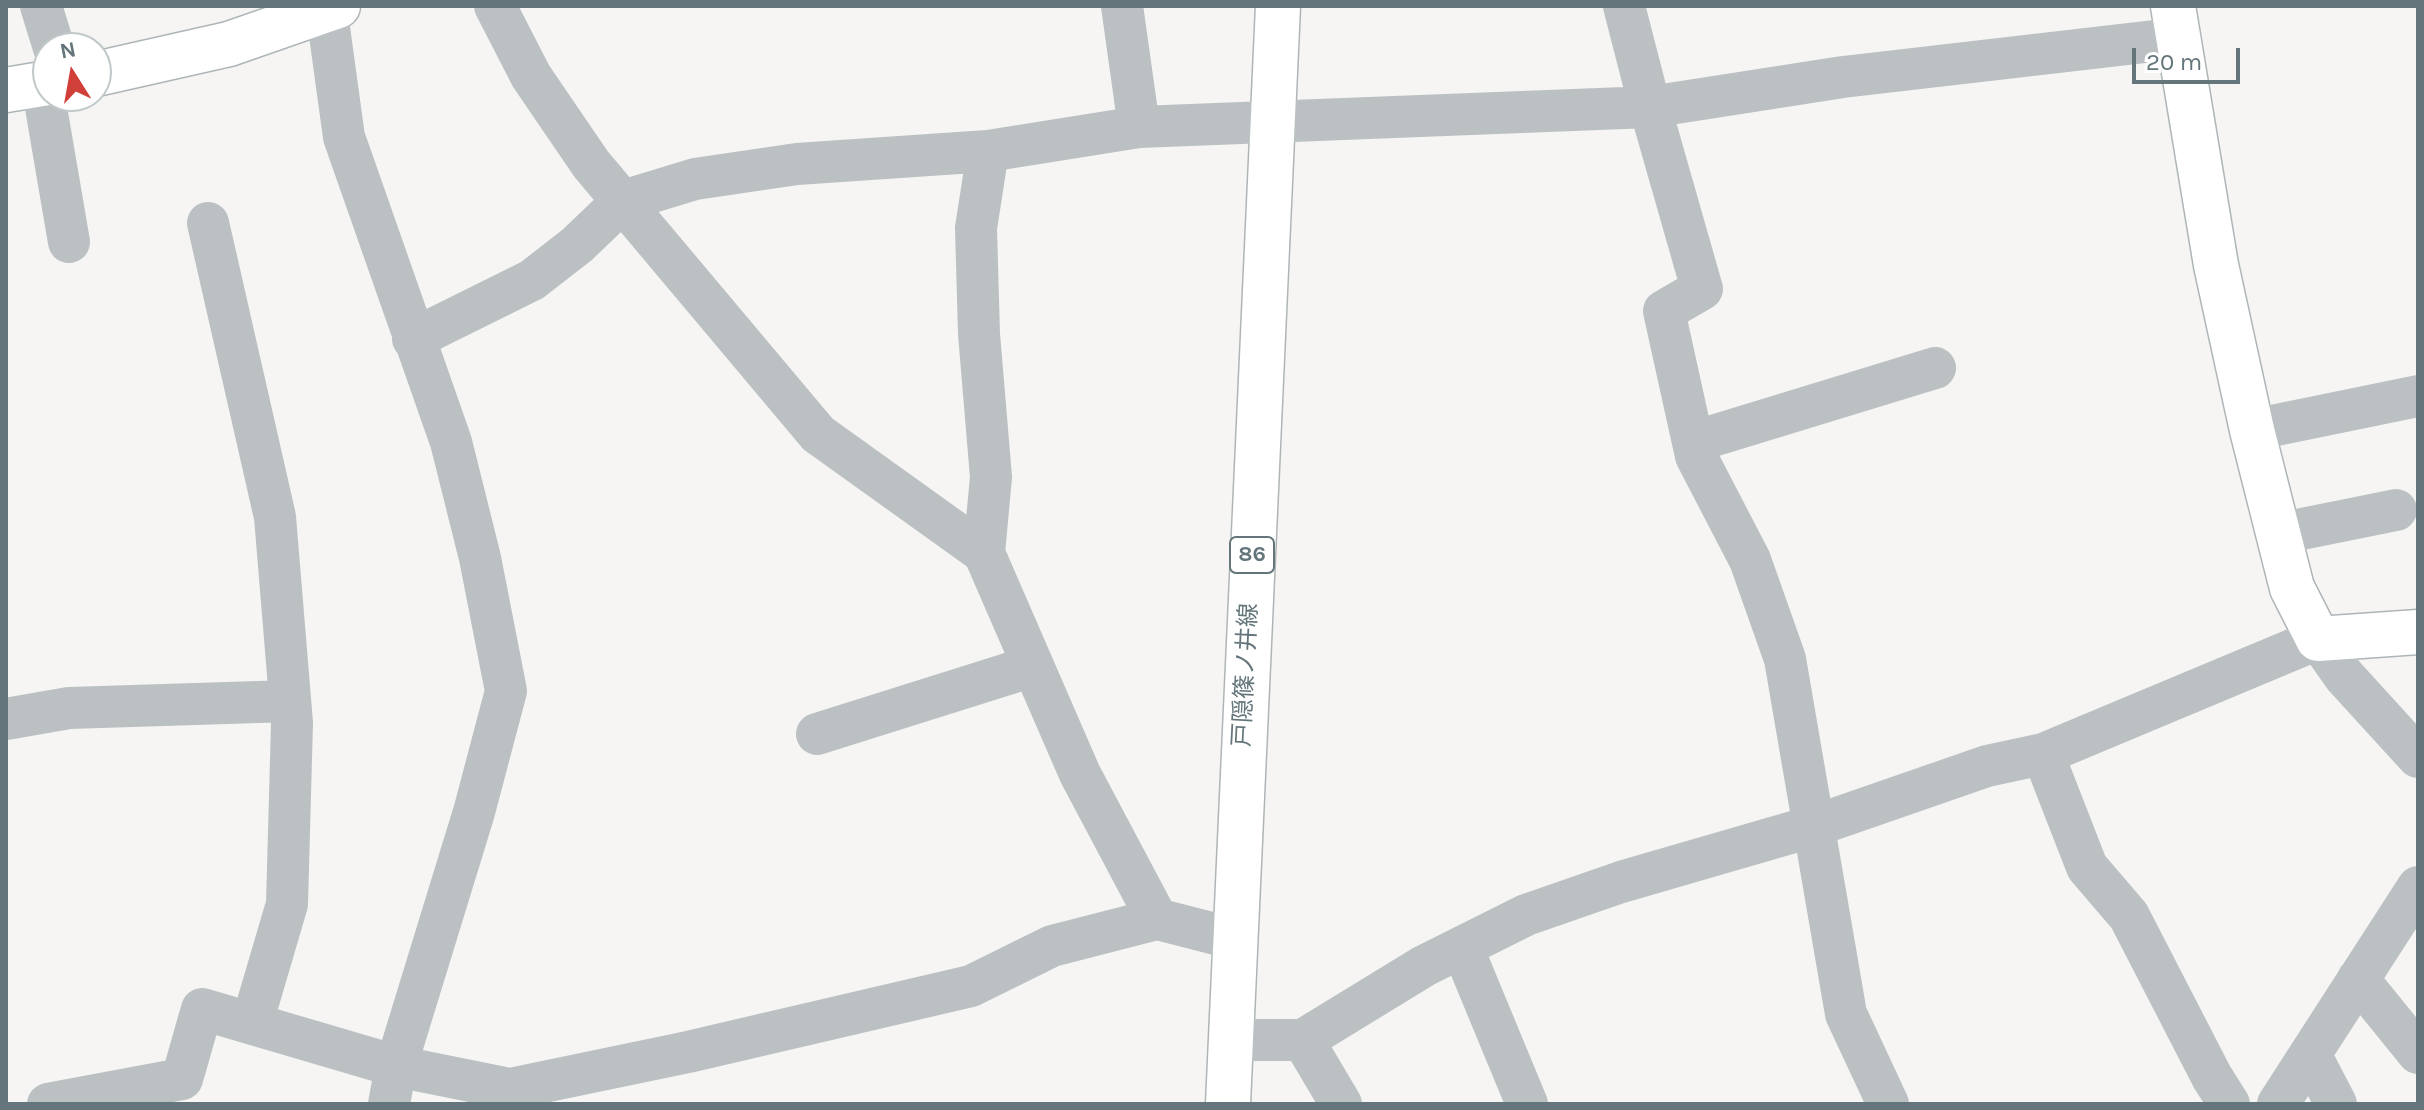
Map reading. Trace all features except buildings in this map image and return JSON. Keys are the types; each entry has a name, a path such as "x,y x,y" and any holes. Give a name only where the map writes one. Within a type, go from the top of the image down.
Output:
{"main road":[{"name":"戸隠篠ノ井線","path":"1228,1104 1278,6"},
{"path":"112,70 229,44 331,7"},
{"path":"2176,22 2216,265 2252,430 2292,588 2318,639 2418,632"}],"street":[{"path":"40,32 41,6"},
{"path":"495,6 531,76 591,164 818,434 984,553"},
{"path":"1122,6 1139,127"},
{"path":"1624,6 1702,289 1664,311 1696,456 1750,560 1785,659 1846,1014 1888,1104"},
{"path":"331,7 344,137 451,442 480,558 506,691 474,812 392,1085"},
{"path":"413,339 532,280 577,245 623,201 695,179 797,164 988,151 1139,127 1650,107 2176,22"},
{"path":"45,112 69,242"},
{"path":"988,151 976,228 979,334 991,477 984,553 1080,774 1157,919"},
{"path":"208,223 275,517 290,701 287,904 252,1023"},
{"path":"1693,442 1935,368"},
{"path":"2252,430 2418,396"},
{"path":"2277,534 2396,510"},
{"path":"1231,1040 1303,1040 1424,966 1526,915 1621,882 1814,826 1987,766 2043,754 2318,639 2344,676 2418,757"},
{"path":"817,734 1033,666"},
{"path":"6,719 69,708 290,701"},
{"path":"2043,754 2087,867 2129,916 2229,1104"},
{"path":"2278,1104 2418,887"},
{"path":"48,1104 179,1092 202,1009 252,1023 392,1085 510,1089 688,1052 971,986 1052,946 1157,919 1235,939"},
{"path":"1462,947 1527,1104"},
{"path":"2358,979 2418,1053"},
{"path":"1303,1040 1341,1104"},
{"path":"2310,1054 2336,1104"}]}
